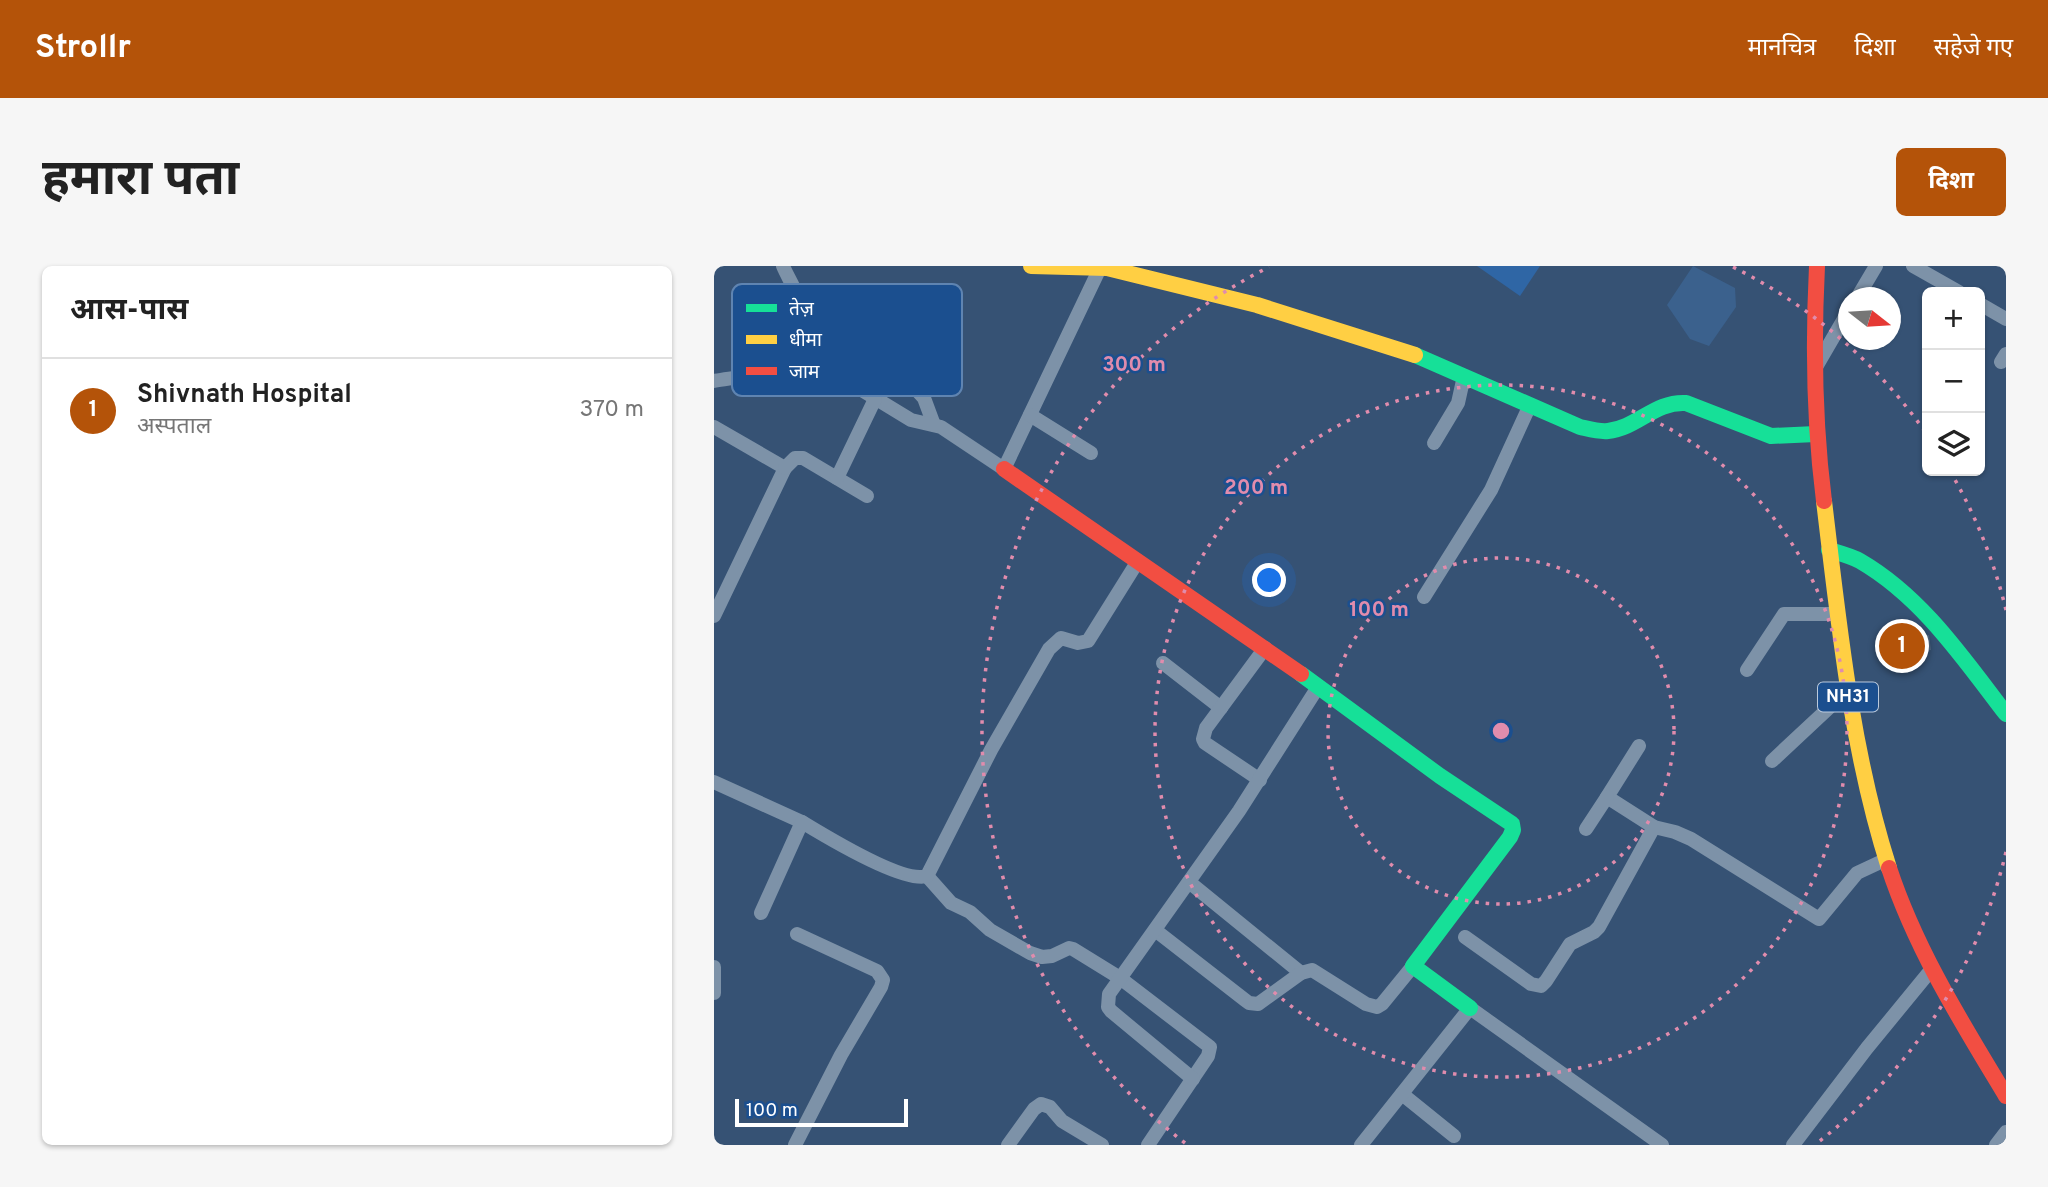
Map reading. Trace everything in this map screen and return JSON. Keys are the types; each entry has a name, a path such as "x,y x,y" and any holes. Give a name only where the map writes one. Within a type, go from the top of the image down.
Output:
{"main road":[{"path":"1031,266 1100,268 1257,305 1413,354 1580,427 1605,432 1619,429 1675,401 1771,436 1816,435"},
{"name":"NH31","path":"1817,266 1814,371 1816,435 1847,691 1867,784 1887,859 1909,922 1960,1023 2006,1096"},
{"path":"1004,469 1265,648 1440,776 1512,824 1510,837 1413,966 1470,1008"},
{"path":"1829,550 1858,560 1902,590 1951,642 2006,714"}],"street":[{"path":"783,266 792,284"},
{"path":"1863,287 1875,266"},
{"path":"1913,266 1950,287"},
{"path":"872,396 918,424 941,427 1004,469 1100,268"},
{"path":"1985,307 2006,319"},
{"path":"1814,371 1838,331"},
{"path":"1434,443 1458,402 1464,376"},
{"path":"714,381 732,377"},
{"path":"922,396 934,425"},
{"path":"837,478 875,398"},
{"path":"1424,597 1491,491 1530,405"},
{"path":"1030,415 1091,453"},
{"path":"714,427 785,468"},
{"path":"714,616 785,468 795,458 799,456 867,496"},
{"path":"714,782 802,822 886,868 919,878 927,876 991,750 1049,649 1061,638 1078,643 1088,641 1138,561"},
{"path":"1747,670 1784,614 1836,614"},
{"path":"1260,780 1205,743 1203,738 1206,728 1265,648"},
{"path":"1163,663 1221,708"},
{"path":"1193,1079 1111,1012 1108,1007 1109,994 1260,780 1318,687"},
{"path":"1772,761 1847,691"},
{"path":"1586,829 1639,746"},
{"path":"1607,797 1654,827 1692,839 1819,919 1857,873 1887,859"},
{"path":"761,913 802,822"},
{"path":"1465,937 1531,984 1541,986 1570,944 1599,927 1654,827"},
{"path":"927,876 951,903 970,912 983,926 1042,957 1052,957 1069,948 1120,978 1210,1047 1208,1056 1148,1145"},
{"path":"1189,882 1301,973"},
{"path":"1155,930 1249,1003 1258,1004 1306,970 1317,972 1366,1004 1377,1007 1413,966"},
{"path":"794,1145 883,980 877,971 797,933"},
{"path":"714,967 714,993"},
{"path":"1793,1145 1931,970"},
{"path":"1361,1145 1470,1008 1662,1145"},
{"path":"1402,1094 1454,1136"},
{"path":"1008,1145 1034,1109 1041,1104 1050,1107 1062,1121 1102,1145"},
{"path":"1996,1145 2006,1132"}],"shaded area":[{"path":"1477,266 1540,266 1520,296"},
{"path":"1693,266 1735,288 1736,307 1709,346 1690,339 1667,305"}],"building":[{"path":"1929,635 1931,650 1882,656 1880,641"}],"traffic: fast":[{"path":"1415,355 1580,427 1594,430 1618,429 1665,406 1686,403 1771,436 1816,434"},
{"path":"1829,550 1860,561 1903,592 1957,650 2006,714"},
{"path":"1301,674 1440,776 1512,824 1510,837 1413,966 1470,1008"}],"traffic: slow":[{"path":"1031,266 1107,268 1257,305 1415,355"},
{"path":"1824,501 1841,640 1856,732 1865,778 1889,868"}],"traffic: jam":[{"path":"1817,266 1815,384 1824,501"},
{"path":"1004,469 1301,674"},
{"path":"1889,868 1926,957 2006,1096"}],"place":[{"name":"Shivnath Hospital","path":"1902,646"}]}
